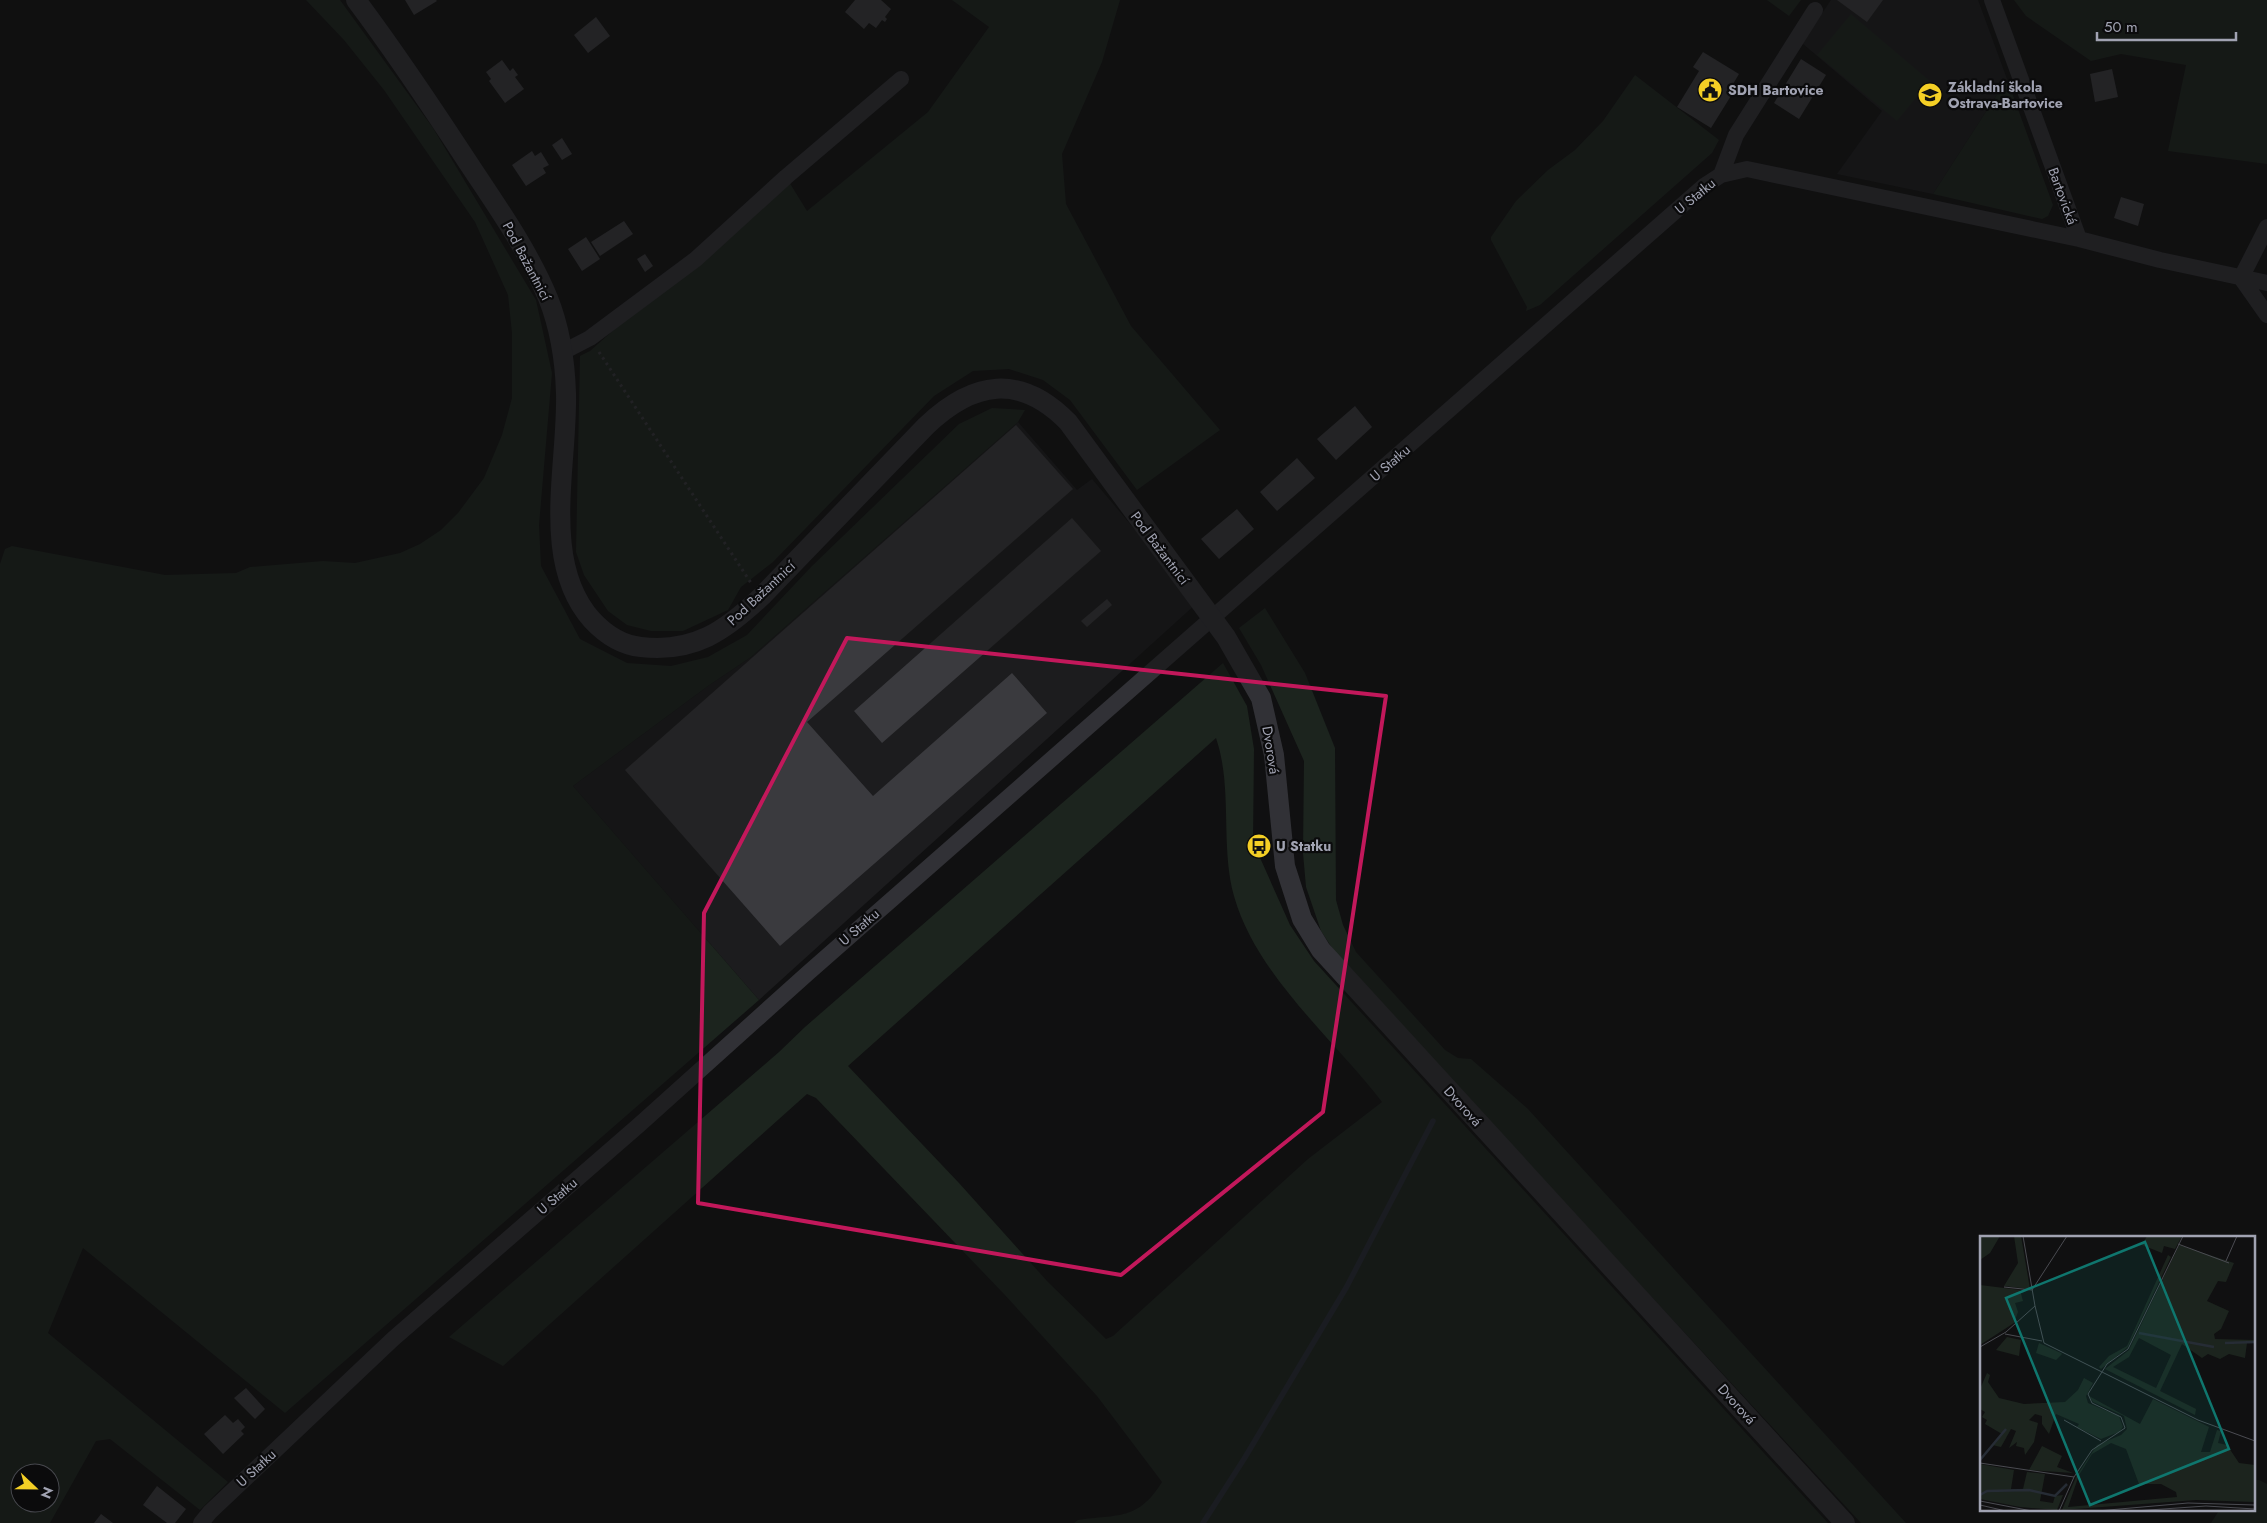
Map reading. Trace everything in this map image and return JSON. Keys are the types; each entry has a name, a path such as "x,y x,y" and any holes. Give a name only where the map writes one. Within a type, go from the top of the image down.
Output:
{"street":[{"name":"Pod Bažantnicí","path":"356,0 414,80 514,231 548,298 563,352 566,393 566,443 560,535 563,562 576,599 594,623 620,642 635,646 672,648 694,643 721,630 737,619 762,596 938,414 973,393 1002,388 1017,390 1044,400 1068,422 1212,619"},
{"name":"Bartovická","path":"1992,0 2078,239 2160,260 2267,283"},
{"name":"U Statku","path":"1721,175 1736,135 1815,10"},
{"path":"563,352 590,338 696,259 786,177 901,79"},
{"name":"U Statku","path":"205,1517 393,1339 639,1125 808,973 1704,186 1721,175 1746,168 2078,239"},
{"path":"2267,227 2241,278 2267,315"},
{"name":"Dvorová","path":"1212,619 1244,667 1261,698 1274,755 1285,866 1302,919 1321,950 1846,1523"}],"path":[{"path":"602,357 753,587"}],"highlighted area":[{"path":"847,638 1386,696 1323,1112 1121,1275 698,1203 704,913"}],"shaded area":[{"path":"306,0 340,0 433,128 536,300 552,373 539,525 541,566 580,639 627,663 671,666 708,657 747,635 812,566 959,424 992,408 1025,410 1018,422 751,657 708,686 573,786 759,1000 285,1413 83,1248 48,1333 228,1482 200,1510 110,1439 96,1441 60,1505 60,1463 10,1463 10,1513 56,1513 50,1523 0,1523 0,564 5,549 12,546 165,575 236,573 250,567 323,561 355,563 400,553 420,544 441,530 458,513 484,478 502,435 512,398 512,333 508,295 475,222 384,90 344,40"},
{"path":"952,0 1120,0 1102,62 1062,154 1066,204 1131,326 1220,430 1137,490 1070,400 1043,380 1009,369 973,371 934,396 773,562 741,587 728,610 683,631 651,631 627,625 608,611 584,575 576,552 580,356 590,351 786,177 807,211 928,112 989,27"},
{"path":"1767,0 1801,0 1789,16"},
{"name":"Základní škola Ostrava-Bartovice","path":"1831,0 1978,0 2007,79 1933,194 1837,174 1882,111 1802,43"},
{"path":"2014,0 2267,0 2267,164 2168,151 2186,65 2121,54 2091,61 2026,16"},
{"path":"1851,14 1930,81 1897,121 1817,55"},
{"path":"1635,75 1719,140 1712,153 1540,305 1526,311 1527,307 1491,237 1516,201 1548,170 1575,150 1603,121"},
{"path":"2007,79 2053,205 2048,216 2042,219 1933,194"},
{"path":"1018,422 1077,490 1092,479 1197,603 759,1000 573,786 708,686 751,657"},
{"path":"1265,608 1305,673 1335,748 1336,900 1343,925 1356,952 1445,1050 1458,1058 1471,1059 1527,1108 1906,1523 1861,1523 1342,963 1321,931 1306,887 1303,853 1304,761 1261,665 1239,628"},
{"path":"1223,663 1247,706 1254,749 1253,842 1290,925 1314,961 1828,1523 1074,1523 1078,1520 1116,1516 1135,1510 1153,1495 1162,1482 1097,1396 1004,1294 816,1098 807,1094 503,1366 449,1337 779,1052 805,1027","holes":["1216,738 1221,757 1230,877 1234,896 1245,925 1260,953 1298,1005 1382,1102 1308,1159 1113,1336 1106,1339 1047,1281 959,1183 848,1066"]},
{"path":"2254,1480 2267,1484 2267,1523 2211,1523 2219,1510 2254,1510"}],"building":[{"path":"405,0 436,0 437,1 414,15"},
{"path":"855,0 881,0 891,9 885,17 887,19 885,22 882,20 876,28 869,23 864,29 845,12"},
{"path":"1837,0 1883,0 1867,22"},
{"path":"596,17 610,36 588,53 574,35"},
{"name":"SDH Bartovice","path":"1703,52 1739,74 1730,89 1734,91 1711,128 1677,107 1699,71 1693,67"},
{"path":"1801,59 1826,75 1799,119 1774,103"},
{"path":"502,60 510,71 513,68 518,75 515,77 524,89 505,103 489,81 491,79 486,72"},
{"path":"2112,69 2118,97 2095,102 2090,74"},
{"path":"562,138 572,154 562,160 552,145"},
{"path":"532,151 535,156 541,152 549,165 543,168 546,173 526,186 512,165"},
{"path":"2121,197 2144,204 2138,226 2114,218"},
{"path":"624,221 633,234 600,256 591,242"},
{"path":"586,237 600,259 582,271 568,249"},
{"path":"645,254 653,266 645,272 637,259"},
{"path":"1355,406 1372,427 1336,460 1317,439"},
{"path":"1016,425 1073,489 807,722 873,796 1012,673 1047,713 780,946 625,770"},
{"path":"1297,458 1315,478 1277,511 1260,492"},
{"path":"1237,509 1254,529 1219,559 1201,539"},
{"path":"1072,518 1101,551 882,743 854,711"},
{"path":"1107,599 1112,605 1087,627 1081,621"},
{"path":"246,1388 265,1409 255,1419 234,1398"},
{"path":"225,1415 233,1423 238,1419 245,1427 241,1431 244,1434 223,1454 204,1434"},
{"path":"157,1486 186,1509 175,1523 167,1523 143,1505"},
{"path":"101,1514 113,1523 94,1523"}],"waterway":[{"path":"1203,1523 1244,1459 1346,1288 1433,1121"}],"place":[{"name":"SDH Bartovice","path":"1710,90"},
{"name":"Základní škola Ostrava-Bartovice","path":"1930,95"},
{"name":"U Statku","path":"1259,846"}]}
